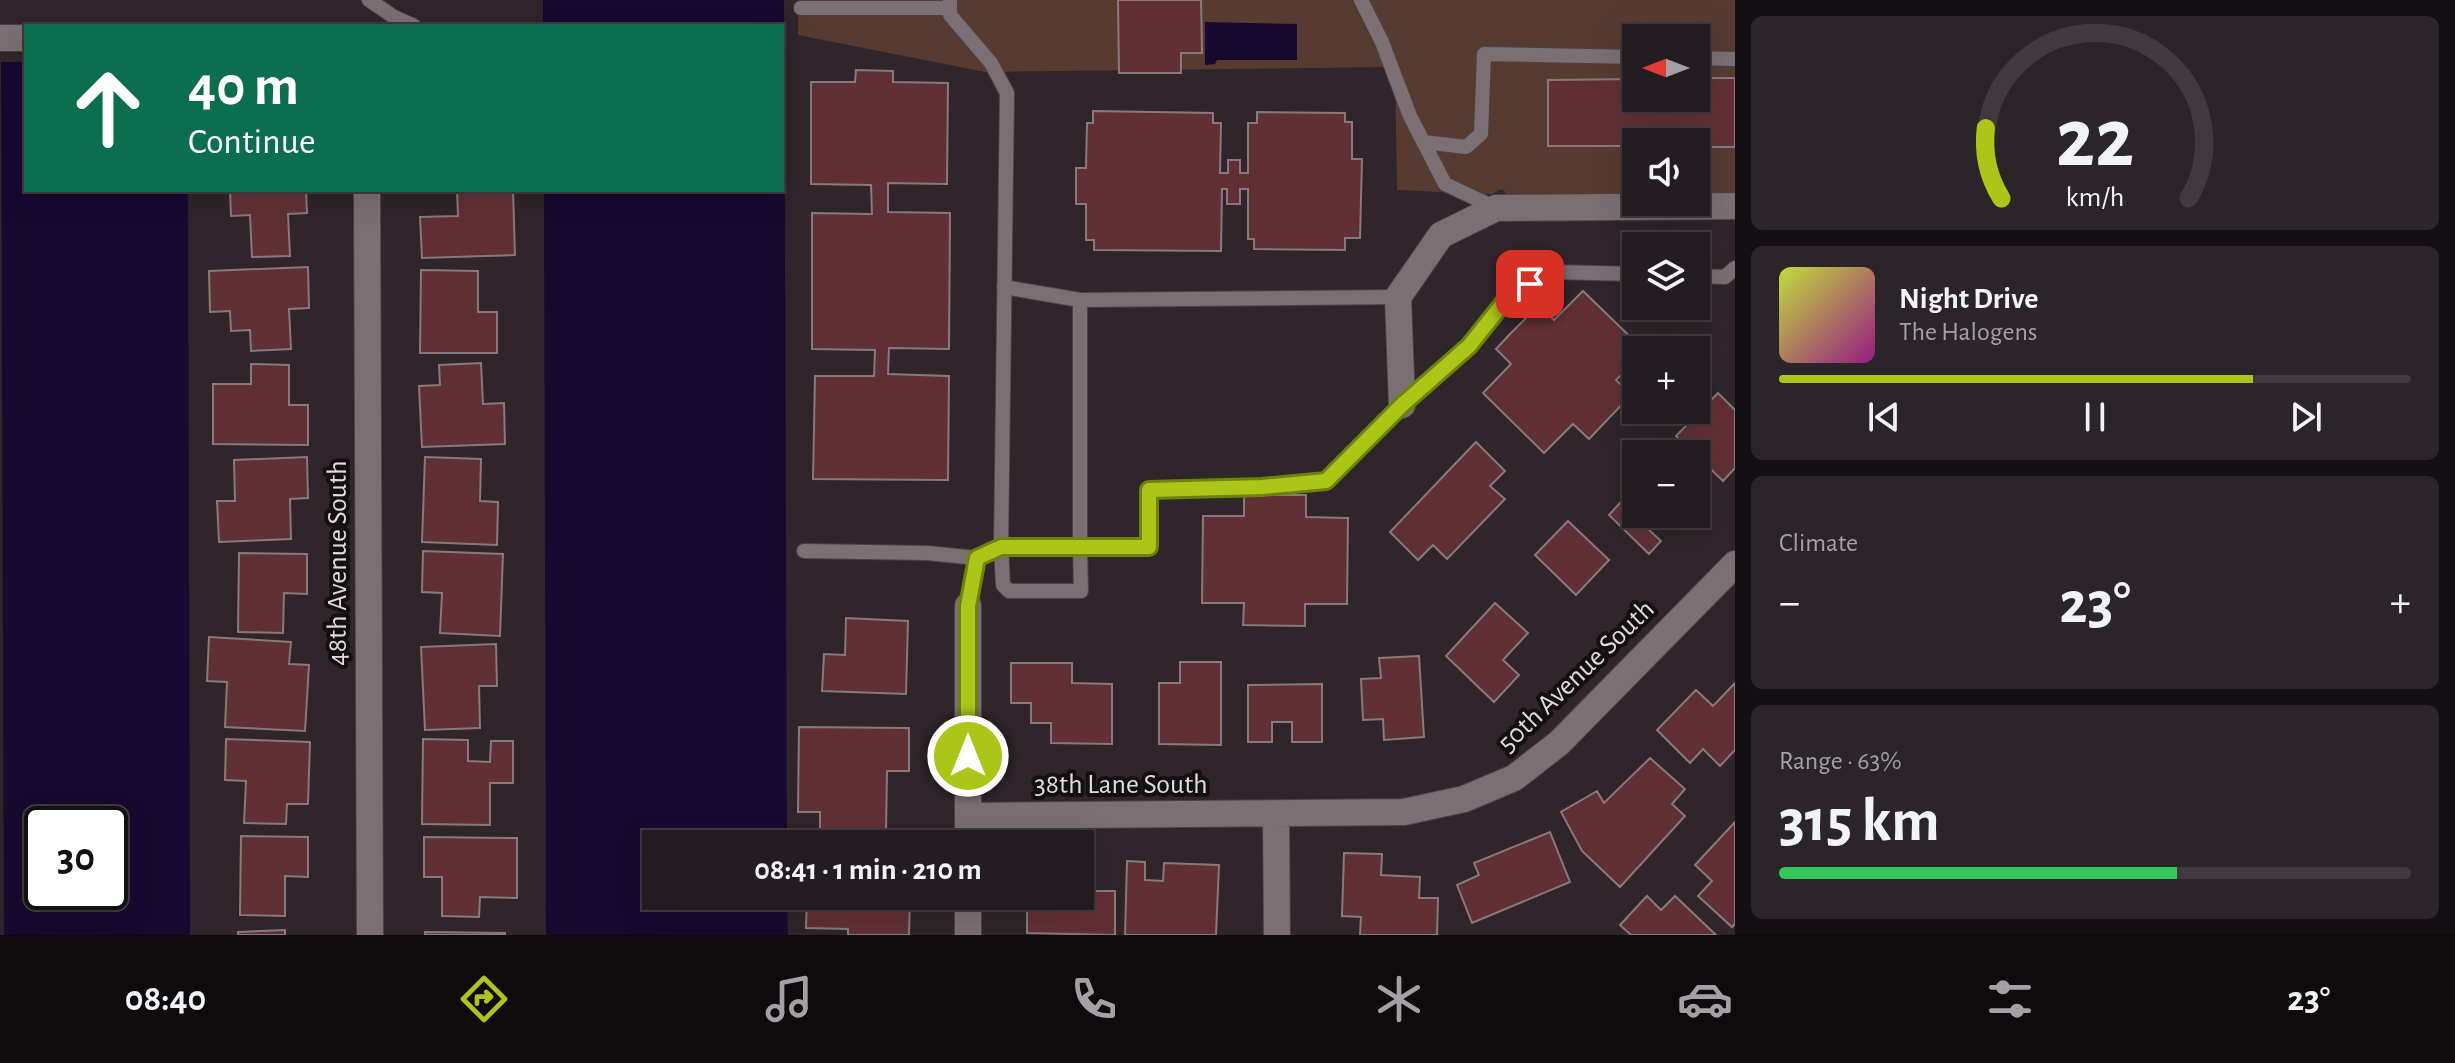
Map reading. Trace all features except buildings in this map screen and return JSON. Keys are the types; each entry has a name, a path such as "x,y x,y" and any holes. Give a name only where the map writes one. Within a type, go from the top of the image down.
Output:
{"street":[{"path":"0,38 24,38"},
{"name":"48th Avenue South","path":"367,192 370,935"},
{"path":"1402,405 1398,297 1441,235 1496,208 1735,206"},
{"name":"50th Avenue South","path":"1276,814 1404,812 1464,799 1514,778 1559,743 1735,564"},
{"path":"968,606 968,830"},
{"path":"1276,814 1277,935"},
{"name":"38th Lane South","path":"968,816 1276,814"},
{"path":"968,910 968,935"}],"lane":[{"path":"369,0 410,24"},
{"path":"1361,0 1382,42 1410,116 1445,184 1496,208"},
{"path":"801,8 950,4 950,15 991,63 1007,93 1001,547 1003,585 1009,591 1081,599 1080,300"},
{"path":"1424,142 1466,147 1481,134 1484,54 1622,57"},
{"path":"1710,58 1735,59"},
{"path":"1710,276 1725,277 1735,268"},
{"path":"804,551 927,553 977,558 1001,547 1149,547 1149,490 1262,487 1326,481 1402,405 1469,346 1509,296 1552,272 1622,274"},
{"path":"1004,287 1080,300 1398,297"},
{"path":"968,606 977,558"}],"shaded area":[{"path":"543,0 784,0 787,830 642,830 642,910 787,910 788,935 546,935 544,192 784,192 784,24 543,24"},
{"path":"798,0 1735,0 1735,192 1710,193 1710,128 1622,128 1622,193 1506,194 1502,189 1492,194 1481,194 1397,190 1395,67 985,72 798,35"},
{"path":"1205,22 1297,24 1297,60 1217,60 1215,64 1205,65"},
{"path":"1,62 24,62 24,192 188,192 190,935 4,935"}],"route":[{"path":"968,756 968,606 977,558 1001,547 1149,547 1149,490 1262,487 1326,481 1402,405 1469,346 1509,296 1530,284"}]}
